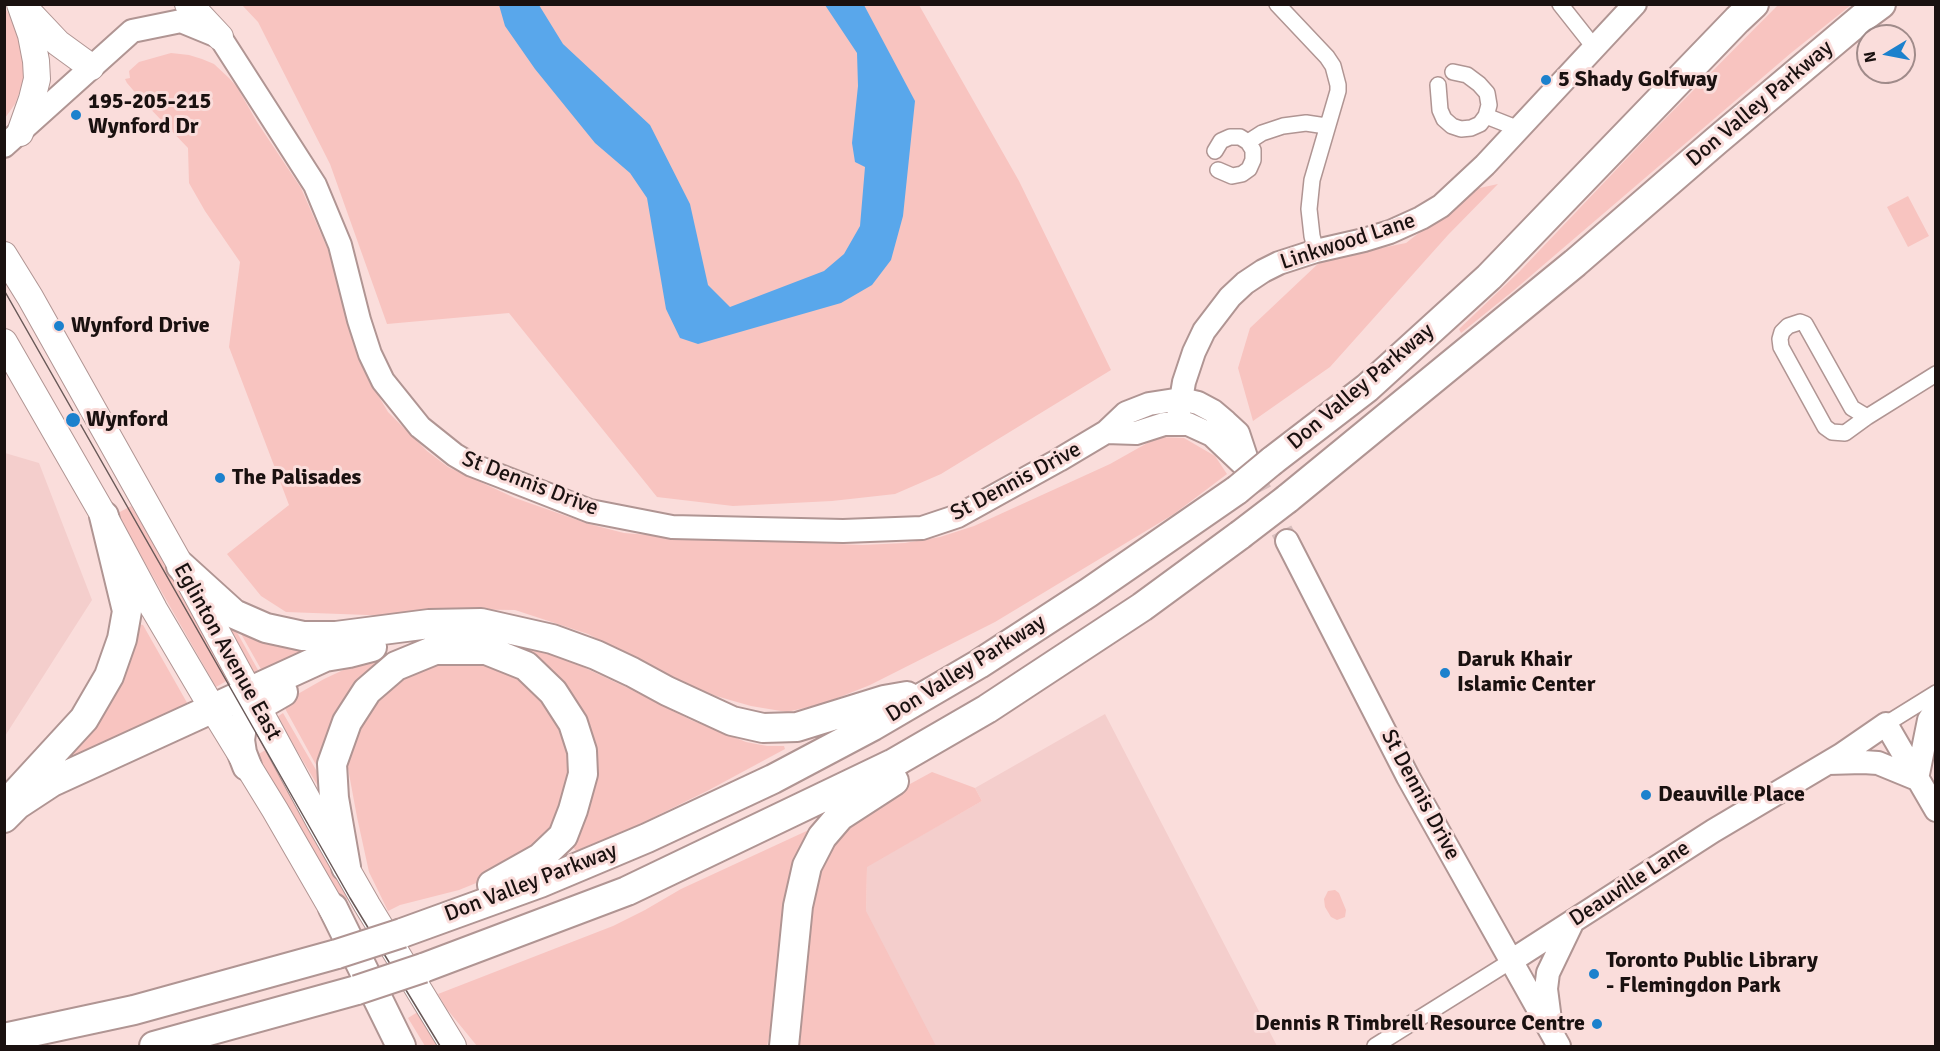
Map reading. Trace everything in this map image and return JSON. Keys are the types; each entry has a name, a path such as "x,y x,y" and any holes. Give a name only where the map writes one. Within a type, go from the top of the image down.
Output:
{"highway":[{"name":"Don Valley Parkway","path":"4,1038 134,1010 336,954 402,933 540,883 647,838 773,779 932,692 1078,600 1237,490 1367,388 1489,277 1754,4"},
{"name":"Don Valley Parkway","path":"154,1047 357,990 423,968 627,891 892,764 987,710 1142,607 1287,499 1575,263 1716,141 1881,4"},
{"path":"4,808 84,719 110,676 122,639 127,611 104,516"},
{"path":"181,566 234,614 266,628 303,636 336,636 429,624 481,622 552,639 596,655 732,721 763,728 797,727 885,700 932,692"},
{"path":"4,818 17,805 52,782 213,709 253,700 325,657 349,654 410,635 507,628"},
{"path":"346,867 334,798 332,764 347,722 367,691 396,666 435,650 486,650 526,666 554,693 573,723 582,751 583,774 563,836 533,863 402,933"},
{"path":"247,766 240,740 242,726 253,700"},
{"path":"784,1047 798,906 807,866 822,837 840,816 903,775 938,737"},
{"path":"333,908 401,1047"},
{"path":"225,1047 237,1041 271,1015"}],"main road":[{"path":"21,4 58,43 91,67"},
{"path":"12,140 32,99 37,79 31,35 21,4"},
{"path":"43,4 69,31 91,67"},
{"path":"188,4 220,37"},
{"name":"Eglinton Avenue East","path":"4,255 30,297 181,566 346,867 453,1047"},
{"name":"Eglinton Avenue East","path":"4,342 104,516 154,609 333,908 410,1047"}],"street":[{"path":"1560,4 1594,47"},
{"name":"Linkwood Lane","path":"1177,424 1188,372 1204,331 1230,297 1263,271 1279,263 1383,234 1428,214 1448,200 1519,129 1635,4"},
{"path":"1281,6 1333,66 1338,91 1312,180 1310,200 1312,236 1316,251"},
{"path":"12,140 132,31 181,21 220,37"},
{"name":"St Dennis Drive","path":"220,37 315,185 340,245 359,320 370,354 383,381 420,427 455,455 472,465 590,511 672,527 843,531 922,528 958,516 1106,432 1126,413 1149,404 1181,399 1198,403 1213,411 1238,433 1251,472 1212,435 1188,424 1164,424 1136,433 1106,432"},
{"path":"1438,85 1440,110 1444,119 1452,126 1461,129 1480,124 1486,116 1489,105 1486,93 1467,75 1453,72"},
{"path":"1486,116 1519,129"},
{"path":"1248,142 1262,133 1283,126 1306,123 1326,126"},
{"path":"1215,151 1221,141 1230,136 1240,137 1248,142 1253,150 1253,160 1249,169 1242,174 1232,176 1218,170"},
{"path":"1867,417 1852,408 1805,324 1796,322 1782,332 1781,347 1825,427 1832,432 1845,433 1935,374"},
{"name":"St Dennis Drive","path":"1287,541 1408,777 1560,1047"},
{"path":"1935,693 1886,724 1935,810"},
{"path":"1917,779 1929,720 1935,709"},
{"name":"Deauville Lane","path":"1375,1047 1713,831 1827,763 1886,724"},
{"path":"1827,763 1878,763 1917,779"},
{"path":"1560,1047 1551,1022 1546,989 1551,966 1574,920"}],"shaded area":[{"path":"1779,4 1851,5 1791,53 1461,333 1459,329 1519,272 1652,132"},
{"path":"242,5 919,5 1019,181 1111,370 941,474 895,494 832,501 733,506 657,497 509,313 387,324 330,164 258,22"},
{"path":"5,8 19,30 26,75 15,104 5,118"},
{"path":"171,53 189,55 214,64 229,78 301,188 329,252 358,355 388,412 427,451 448,467 515,498 589,524 624,533 700,539 863,545 905,543 940,537 974,526 1110,464 1158,437 1184,438 1215,456 1227,474 1174,514 995,622 870,685 825,703 787,712 751,706 716,696 662,674 588,634 515,610 439,609 395,616 286,612 261,596 227,554 289,505 229,347 240,262 189,183 188,148 125,79 130,78 129,71 139,62"},
{"path":"1498,184 1448,235 1330,367 1253,421 1238,368 1250,328 1322,260 1406,243 1475,189"},
{"path":"1908,196 1929,236 1908,247 1887,207"},
{"path":"5,453 39,463 92,600 5,736"},
{"path":"131,506 135,512 140,509 154,540 151,540 230,679 216,687 136,547 136,549 116,523 121,519 118,513"},
{"path":"137,624 143,625 190,708 55,773"},
{"path":"236,625 312,647 266,678"},
{"path":"234,627 258,670 252,674 228,631"},
{"path":"512,642 566,659 691,720 746,742 784,746 785,749 636,826 576,851 571,844 582,827 592,797 594,782 590,735 487,645"},
{"path":"371,657 379,669 319,768 282,703 324,679"},
{"path":"486,663 509,672 535,689 558,719 572,763 557,825 496,875 459,890 400,905 388,911 369,872 357,817 347,763 354,742 373,707 393,685 414,672 439,664"},
{"path":"283,713 319,775 322,793 277,717"},
{"path":"1105,714 1277,1046 831,1046 866,911 867,866 982,801 975,788"},
{"path":"267,749 352,897 341,903 257,755"},
{"path":"932,772 975,788 982,801 867,867 866,911 936,1046 798,1046 803,979 816,874 829,846 851,822 899,790"},
{"path":"813,828 790,876 782,912 772,1022 767,1046 477,1046 446,1008 438,994 613,926 681,889"},
{"path":"1335,890 1339,893 1346,910 1345,917 1337,920 1331,917 1325,907 1324,899 1328,891"},
{"path":"421,1010 444,1046 425,1046 408,1018"}],"water":[{"path":"499,5 539,5 563,44 650,125 690,204 708,285 730,307 824,271 844,254 860,226 865,167 855,162 852,143 858,86 857,53 825,5 864,5 915,101 903,216 891,260 872,285 841,303 698,344 680,338 666,309 647,198 630,173 595,143 535,69 505,26"}],"tunnel":[{"path":"1251,472 1287,541"}],"tram line":[{"path":"4,290 350,898 440,1046"}],"place":[{"name":"5 Shady Golfway","path":"1546,80"},
{"name":"195-205-215 Wynford Dr","path":"76,115"},
{"name":"Wynford Drive","path":"59,326"},
{"name":"Wynford","path":"73,420"},
{"name":"The Palisades","path":"220,478"},
{"name":"Daruk Khair Islamic Center","path":"1445,673"},
{"name":"Deauville Place","path":"1646,795"},
{"name":"Toronto Public Library - Flemingdon Park","path":"1594,974"},
{"name":"Dennis R Timbrell Resource Centre","path":"1597,1024"}]}
